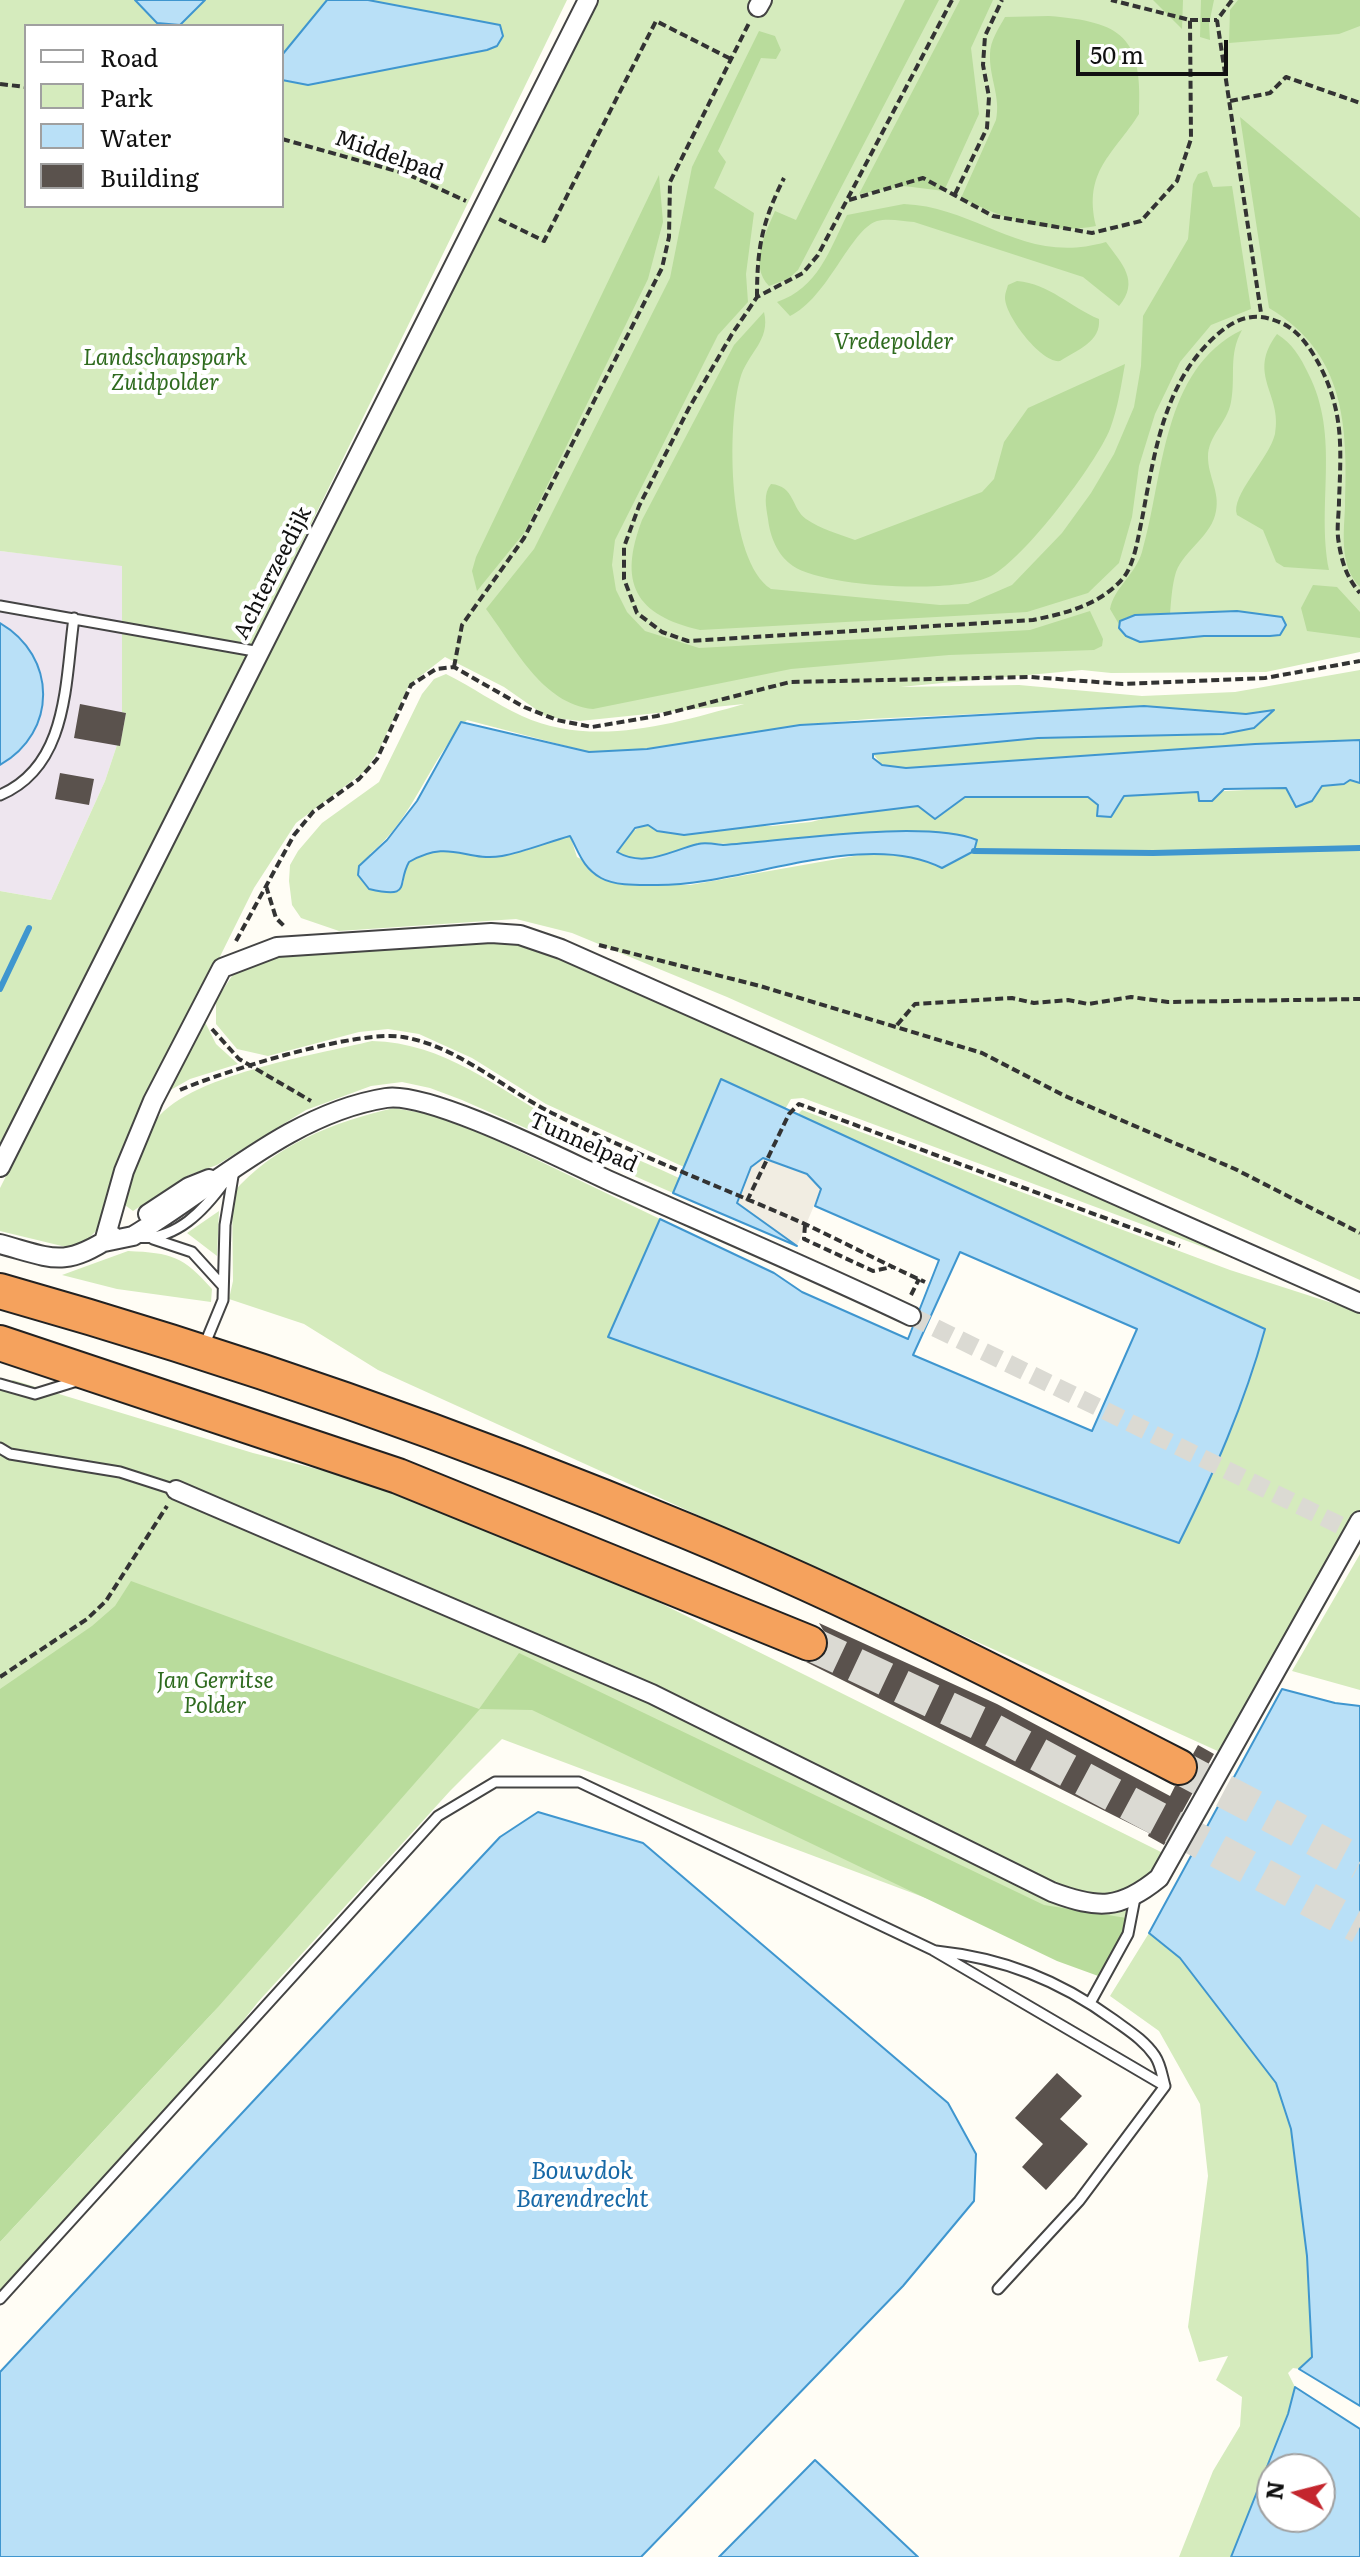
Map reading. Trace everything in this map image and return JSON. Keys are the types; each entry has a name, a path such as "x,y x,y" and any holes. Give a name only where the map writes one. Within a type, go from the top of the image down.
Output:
{"highway":[{"path":"0,1291 202,1352 442,1435 691,1532 893,1624 1179,1767"},
{"path":"0,1343 398,1476 809,1643"}],"street":[{"name":"Achterzeedijk","path":"0,1167 588,0"},
{"path":"104,1242 124,1171 153,1101 222,968 259,951 491,933 520,935 561,949 1360,1303"},
{"name":"Tunnelpad","path":"104,1242 133,1236 234,1170 330,1113 401,1096 430,1103 911,1316"},
{"name":"Tunnelpad","path":"0,1244 55,1259 84,1255 189,1187 234,1170"},
{"path":"176,1490 652,1694 1052,1892 1082,1903 1110,1905 1135,1898 1159,1878 1360,1521"}],"lane":[{"path":"0,606 260,652"},
{"path":"0,795 32,775 54,743 74,618"},
{"path":"202,1352 223,1300 225,1225 234,1170"},
{"name":"Tunnelpad","path":"133,1236 153,1239 202,1214 234,1170"},
{"path":"153,1239 192,1252 222,1285"},
{"path":"0,1384 35,1394 98,1374"},
{"path":"0,1448 10,1454 120,1472 176,1490"},
{"path":"0,2299 438,1816 495,1782 579,1782 933,1950 1165,2086"},
{"path":"1090,2003 1128,1934 1135,1898"},
{"path":"933,1950 983,1956 1038,1974 1090,2003 1144,2041 1158,2060 1165,2086"},
{"path":"998,2289 1079,2201 1165,2086"}],"path":[{"path":"952,0 818,255 803,273 757,297 689,408 639,506 624,547 624,579 637,613 662,632 688,641 1033,620 1069,612 1103,597 1126,575 1137,544 1159,432 1179,380 1202,347 1232,322 1261,314 1287,325 1311,350 1335,395 1342,436 1338,541 1347,577 1360,593"},
{"path":"955,194 987,128 989,97 983,65 985,36 1002,0"},
{"path":"1111,0 1190,20 1217,20"},
{"path":"1232,0 1217,20 1261,314"},
{"path":"454,667 462,625 506,566 550,492 662,268 669,237 670,182 760,4"},
{"path":"849,200 923,178 993,216 1092,233 1141,221 1177,181 1191,139 1190,20"},
{"name":"Middelpad","path":"284,140 407,174 544,241 656,21 731,59"},
{"path":"1230,101 1270,93 1286,77 1360,103"},
{"path":"0,84 24,87"},
{"path":"757,297 757,254 764,217 784,178"},
{"path":"222,968 265,883 294,835 313,812 359,779 377,759 411,685 427,672 454,667 524,707 557,720 592,727 657,716 790,682 1031,677 1123,684 1265,678 1360,661"},
{"path":"265,883 276,918 292,934 314,945"},
{"path":"561,949 605,944 897,1025 982,1053 1065,1096 1235,1169 1360,1233"},
{"path":"897,1025 915,1004 945,1000 1012,998 1034,1003 1068,1000 1088,1004 1096,1000 1131,997 1168,1002 1360,999"},
{"path":"207,1000 212,1029 230,1050 330,1113"},
{"name":"Tunnelpad","path":"153,1101 251,1065 364,1038 402,1037 455,1055 551,1113 805,1225 925,1282"},
{"path":"747,1201 789,1114 796,1105 803,1104 1187,1249"},
{"path":"805,1225 804,1239 873,1271 892,1267"},
{"path":"0,1677 87,1619 106,1601 176,1490"}],"shaded area":[{"path":"0,551 123,565 122,712 126,713 120,746 117,745 105,781 51,900 0,891"},
{"path":"767,1157 807,1174 821,1189 797,1246 737,1203 751,1167"}],"green space":[{"name":"Landschapspark Zuidpolder","path":"0,0 567,0 102,952 0,1143 0,891 51,900 105,781 117,745 120,745 126,713 122,712 122,566 0,551"},
{"name":"Vredepolder","path":"598,0 1360,0 1360,652 1266,672 1111,673 1082,670 900,687 1019,685 1142,696 1235,692 1360,670 1360,740 1255,744 906,768 882,765 873,754 1038,738 1223,734 1262,711 1246,714 1144,706 869,719 800,725 647,749 589,752 467,720 453,736 399,823 370,854 386,893 402,885 409,862 423,855 447,851 502,856 570,835 577,857 632,885 690,885 871,853 921,857 942,868 974,851 701,843 648,858 617,852 629,834 648,825 772,826 811,822 853,811 918,806 935,819 965,797 1088,797 1111,817 1124,796 1287,788 1293,804 1322,786 1344,784 1350,780 1360,783 1360,1280 727,997 572,933 516,919 339,931 301,918 292,905 290,865 322,823 379,782 422,694 434,679 446,674 522,716 577,730 633,730 744,704 580,721 547,717 504,687 445,657 409,685 379,750 365,771 296,823 254,888 122,1154 97,1230 85,1242 66,1247 0,1231 0,1188"},
{"path":"905,0 939,0 798,270 788,279 769,286 763,278 759,259 763,239 775,211 796,220"},
{"path":"960,0 993,0 971,48 979,114 944,191 904,186 859,194"},
{"path":"1153,0 1183,0 1182,29"},
{"path":"1201,0 1214,0 1209,24 1210,40 1200,37"},
{"path":"1238,0 1360,0 1360,26 1339,34 1229,43 1230,10"},
{"path":"1049,16 1111,29 1132,50 1137,67 1139,114 1097,177 1093,207 1096,226 1043,227 961,198 996,120 997,103 990,54 995,35 1005,17"},
{"path":"759,31 775,36 781,50 776,59 761,58 718,151 726,162 714,188 754,213 746,274 748,302 718,335 615,540 612,565 616,590 627,612 645,631 699,648 1030,630 1090,611 1103,639 1102,646 1094,650 949,655 791,669 593,709 575,705 544,685 486,609 534,549 670,278 692,167"},
{"path":"1240,117 1360,218 1360,587 1353,579 1344,549 1345,448 1337,394 1327,369 1313,347 1294,326 1269,308"},
{"path":"1207,171 1213,187 1232,186 1251,309 1211,325 1180,362 1155,414 1139,466 1132,517 1119,563 1088,593 1027,612 700,630 678,624 647,605 633,579 632,562 642,520 734,345 764,312 764,331 740,379 732,458 738,522 757,574 771,589 940,605 968,604 1012,585 1062,533 1114,454 1134,407 1141,366 1143,316 1188,239 1193,184 1198,174"},
{"path":"659,175 663,222 648,279 524,533 477,591 472,571 476,557"},
{"path":"904,204 931,207 1050,247 1077,247 1106,242 1126,273 1128,289 1125,297 1119,306 1083,277 914,222 886,220 877,221 857,237 804,307 790,316 777,302 803,288 821,267 847,215"},
{"path":"1017,281 1050,291 1099,319 1096,334 1080,349 1060,361 1044,355 1025,337 1006,305 1008,285"},
{"path":"1242,330 1235,348 1229,410 1209,449 1216,497 1214,520 1176,572 1170,615 1127,617 1120,621 1120,626 1110,609 1112,601 1142,552 1170,428 1181,398 1195,371 1215,348"},
{"path":"1277,334 1299,356 1318,397 1326,446 1325,520 1329,570 1284,567 1276,562 1263,530 1237,515 1239,498 1266,455 1275,434 1276,420 1265,361 1268,348"},
{"path":"1125,364 1113,421 1090,464 1058,509 1022,551 991,576 974,582 922,587 861,584 810,573 793,566 775,545 766,505 771,484 789,493 806,519 855,540 982,492 994,479 1004,442 1028,408"},
{"path":"1313,585 1337,587 1360,612 1360,638 1307,631 1301,608"},
{"path":"515,941 539,948 1241,1258 1238,1260 803,1098 791,1099 784,1111 721,1080 684,1167 546,1104 472,1058 419,1034 388,1029 359,1032 268,1056 237,1049 216,1024 216,1000 234,973 263,958 429,943"},
{"path":"204,1020 216,1044 238,1064 190,1079 167,1092"},
{"path":"372,1041 423,1050 468,1069 571,1129 679,1178 673,1193 462,1100 402,1082 371,1086 306,1110 217,1165 189,1175 133,1211 125,1205 148,1133 169,1107 192,1092 253,1069"},
{"path":"394,1108 450,1118 660,1219 608,1337 1179,1543 1227,1438 1264,1329 796,1116 802,1110 1230,1270 1360,1312 1360,1510 1222,1753 378,1370 304,1324 229,1299 233,1281 232,1194 266,1162 306,1138 349,1120"},
{"path":"219,1211 217,1256 187,1233"},
{"path":"128,1251 176,1258 193,1269 212,1289 211,1302 117,1289 62,1275"},
{"name":"Jan Gerritse Polder","path":"13,1380 253,1453 385,1486 624,1585 1167,1855 1099,1963 502,1739 450,1791 258,2002 189,2089 0,2295 0,2242 218,2007 0,2234 0,1390"},
{"path":"1360,1554 1360,1690 1292,1671"},
{"path":"131,1581 479,1709 519,1653 1044,1905 1133,1919 1101,1977 1057,1961 532,1710 480,1709 218,2007 0,2242 0,1689 92,1626 115,1606"},
{"path":"1149,1933 1180,1958 1276,2083 1291,2129 1307,2256 1312,2357 1299,2369 1293,2368 1288,2373 1295,2387 1288,2414 1272,2453 1256,2453 1256,2494 1231,2557 1179,2557 1213,2471 1240,2426 1242,2397 1216,2380 1228,2356 1199,2362 1188,2327 1208,2176 1200,2104 1159,2031 1110,1996"}],"water":[{"path":"135,0 205,0 181,24 157,23"},
{"path":"327,0 368,0 500,25 503,36 497,46 487,50 308,85 284,80 284,53"},
{"path":"1237,611 1282,617 1286,625 1280,635 1204,636 1140,642 1126,636 1119,628 1120,621 1135,615"},
{"path":"0,623 19,637 32,654 40,674 43,694 41,714 32,734 19,751 0,765"},
{"path":"1144,706 1246,714 1274,710 1254,728 1223,734 1038,738 873,754 873,758 882,765 906,768 1255,744 1360,740 1360,783 1350,780 1344,784 1322,786 1312,801 1296,807 1286,788 1224,789 1212,801 1199,801 1198,792 1124,796 1111,817 1097,816 1098,805 1088,797 965,797 935,819 918,806 684,835 657,831 648,825 635,828 617,852 627,857 647,858 701,843 723,845 890,831 954,834 977,840 974,851 942,868 911,857 876,854 840,856 690,883 627,884 607,881 589,869 570,836 502,856 447,851 423,855 409,862 398,891 369,889 358,875 359,866 387,840 417,801 461,722 589,752 647,749 800,725"},
{"path":"721,1079 1265,1329 1227,1438 1179,1543 608,1337 660,1219 774,1273 802,1292 908,1339 939,1260 815,1206 821,1189 807,1174 763,1158 751,1167 737,1203 797,1246 673,1193","holes":["960,1252 1137,1329 1092,1431 913,1355"]},
{"path":"1282,1689 1360,1706 1360,2406 1299,2369 1312,2357 1307,2256 1291,2129 1276,2083 1180,1958 1149,1933"},
{"name":"Bouwdok Barendrecht","path":"538,1812 643,1843 948,2103 976,2154 974,2201 903,2286 641,2557 0,2557 0,2372 500,1837"},
{"path":"1295,2387 1360,2429 1360,2557 1231,2557 1256,2494 1256,2533 1336,2533 1336,2453 1272,2453"},
{"path":"815,2460 918,2557 719,2557"}],"building":[{"path":"80,704 126,713 120,746 74,738"},
{"path":"60,773 94,779 89,805 55,799"},
{"path":"819,1623 997,1704 1170,1796 1175,1786 1189,1784 1196,1777 1199,1765 1193,1754 1198,1745 1214,1754 1164,1845 1148,1836 1149,1833 806,1662 821,1659 828,1650 829,1640"},
{"path":"1057,2073 1082,2096 1060,2119 1088,2144 1046,2190 1022,2167 1043,2144 1015,2118"}],"waterway":[{"path":"974,851 1153,853 1360,848"},
{"path":"0,989 29,928"}],"tunnel":[{"path":"911,1316 1360,1535"},
{"path":"809,1643 983,1725 1360,1927"},
{"path":"1179,1767 1360,1863"}]}
